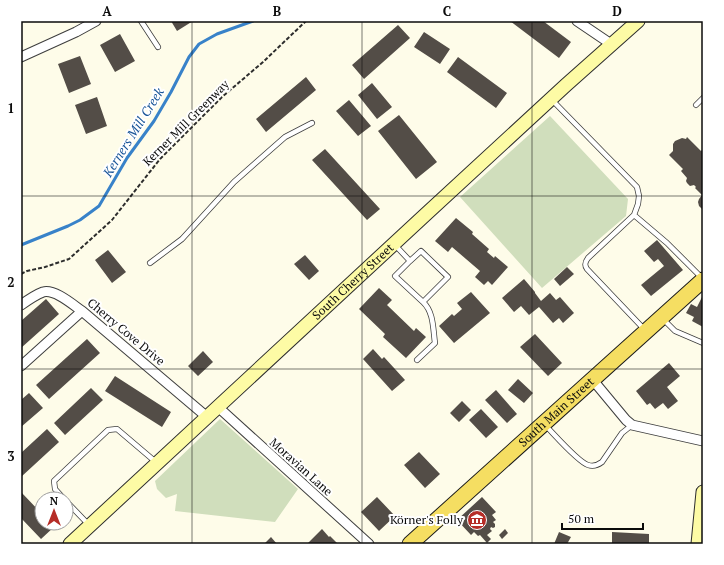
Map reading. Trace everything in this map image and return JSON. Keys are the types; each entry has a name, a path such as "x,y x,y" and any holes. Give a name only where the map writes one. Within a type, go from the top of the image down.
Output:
{"main road":[{"name":"South Cherry Street","path":"70,544 394,243 638,21"},
{"name":"South Main Street","path":"410,544 703,279"},
{"path":"698,544 703,492"}],"street":[{"path":"21,57 76,32 96,21"},
{"path":"577,21 611,44"},
{"name":"Cherry Cove Drive","path":"21,305 43,292 52,292 62,297 82,311 207,417"},
{"path":"21,366 82,311"},
{"path":"592,379 626,420 632,425 703,442"},
{"name":"Moravian Lane","path":"218,407 369,544"}],"lane":[{"path":"141,21 158,48"},
{"path":"696,105 703,98"},
{"path":"551,99 637,187 639,196 634,215 588,258 585,261 585,264 587,269 646,331"},
{"path":"150,263 182,239 234,182 285,137 312,123"},
{"path":"634,215 667,243 703,279"},
{"path":"394,243 410,261"},
{"path":"416,360 435,343 430,313 427,306 395,276 422,251 448,277 423,302"},
{"path":"661,318 676,331 703,343"},
{"path":"544,424 572,453 589,466 598,465 602,462 622,434 632,425"},
{"path":"57,491 55,489 54,481 108,430 117,429 158,463"},
{"path":"74,509 90,526"}],"path":[{"name":"Kerner Mill Greenway","path":"21,274 69,259 112,220 160,159 222,97 263,62 306,21"}],"green space":[{"path":"550,116 628,199 626,216 542,288 460,197"},
{"path":"220,419 298,489 275,522 175,511 177,494 166,498 157,489 155,481"}],"building":[{"path":"171,21 193,21 177,31"},
{"path":"510,21 543,21 571,42 559,58"},
{"path":"398,25 410,38 364,79 352,65"},
{"path":"424,32 450,49 440,64 414,47"},
{"path":"120,34 135,61 115,72 100,45"},
{"path":"80,56 91,84 69,93 58,64"},
{"path":"458,57 507,93 496,108 447,72"},
{"path":"306,77 316,90 266,132 256,119"},
{"path":"372,83 392,107 377,119 358,95"},
{"path":"97,97 107,126 86,134 75,105"},
{"path":"349,100 371,126 358,136 336,111"},
{"path":"399,115 437,162 416,179 378,131"},
{"path":"687,137 701,151 703,149 703,210 699,206 698,202 702,195 694,185 690,186 687,183 687,178 681,171 683,169 669,155 673,151 673,144 675,141 682,138 686,139"},
{"path":"325,149 380,209 367,220 312,160"},
{"path":"456,218 473,232 472,234 489,249 487,252 494,258 495,256 508,267 492,285 488,281 484,285 475,277 480,271 452,247 448,252 435,241"},
{"path":"657,240 683,270 651,296 641,285 664,266 658,259 654,262 644,251"},
{"path":"108,250 126,272 112,283 95,260"},
{"path":"305,255 319,271 309,280 294,264"},
{"path":"567,267 574,274 560,286 554,279"},
{"path":"524,279 541,301 550,293 556,300 560,297 574,313 563,323 559,318 553,323 539,307 529,315 521,306 514,312 502,298"},
{"path":"379,288 392,300 387,305 414,331 416,328 426,337 406,358 383,337 385,334 359,309"},
{"path":"471,292 490,313 454,343 439,326 452,314 454,316 462,309 457,303"},
{"path":"703,295 703,327 692,321 694,317 686,313 691,304 697,307"},
{"path":"46,299 59,314 21,348 21,321"},
{"path":"535,334 562,363 548,376 520,347"},
{"path":"87,339 100,353 49,399 36,385"},
{"path":"373,349 382,359 384,357 405,380 392,391 363,359"},
{"path":"203,351 213,362 198,376 188,366"},
{"path":"669,363 680,376 667,387 678,401 668,409 663,403 655,409 650,403 647,405 636,391"},
{"path":"115,376 171,412 162,427 105,391"},
{"path":"518,379 533,393 524,403 508,390"},
{"path":"91,388 103,400 65,435 54,423"},
{"path":"496,390 517,414 507,423 485,400"},
{"path":"29,393 43,408 21,427 21,400"},
{"path":"462,401 471,410 459,422 450,413"},
{"path":"481,409 498,427 486,438 469,420"},
{"path":"47,429 59,442 21,477 21,453"},
{"path":"419,452 440,474 425,488 404,465"},
{"path":"21,492 34,506 34,531 50,531 41,539 21,518"},
{"path":"377,497 395,516 379,531 361,512"},
{"name":"Körner's Folly","path":"482,497 496,512 492,515 496,520 493,522 495,527 491,527 490,529 492,531 487,535 491,539 487,543 480,535 478,536 474,532 471,535 457,520"},
{"path":"322,529 329,537 330,536 338,544 307,544"},
{"path":"505,529 508,533 502,539 499,535"},
{"path":"559,532 571,537 567,544 554,544"},
{"path":"612,532 649,534 649,544 612,544"},
{"path":"271,537 277,544 264,544"}],"waterway":[{"name":"Kerners Mill Creek","path":"21,245 68,226 80,220 99,206 127,158 154,121 189,57 199,44 217,34 253,21"}],"place":[{"name":"Körner's Folly","path":"477,520"}]}
